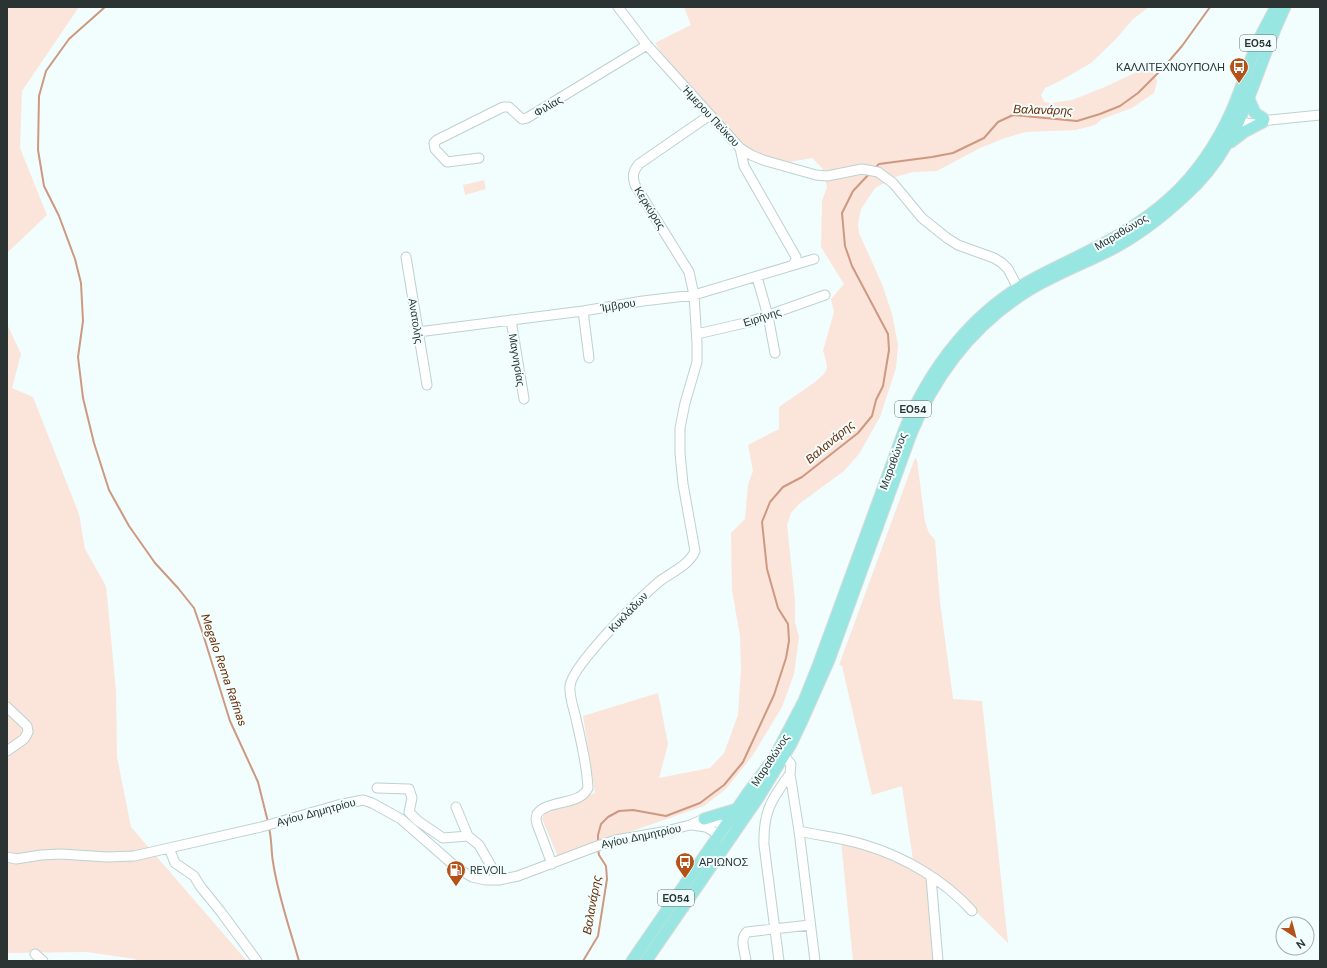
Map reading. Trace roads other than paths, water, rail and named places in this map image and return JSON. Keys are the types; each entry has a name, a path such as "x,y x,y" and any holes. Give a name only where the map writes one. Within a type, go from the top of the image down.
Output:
{"main road":[{"name":"Μαραθώνος","path":"632,961 726,834 758,798 802,724 825,670 915,424 934,386 950,363 978,330 1002,309 1021,295 1116,246 1155,221 1196,185 1206,174 1223,149 1236,116 1258,42 1276,7"},
{"name":"Μαραθώνος","path":"646,961 726,834 737,809 774,758 804,701 904,431 922,391 943,359 963,335 989,310 1018,288 1135,226 1162,205 1190,177 1248,99 1285,7"},
{"path":"1223,149 1242,133 1266,120 1255,112 1248,99"},
{"path":"704,819 737,809"}],"street":[{"name":"Ήμερου Πεύκου","path":"618,7 647,45 740,148 763,160 816,175 827,176 866,169 878,172 892,183 922,218 947,238 962,247 994,258 1002,263 1008,269 1018,288"},
{"name":"Φιλίας","path":"480,158 447,162 435,149 434,143 436,140 503,107 509,107 522,119 527,118 647,45"},
{"path":"1236,116 1252,124 1266,120 1320,114"},
{"name":"Κερκύρας","path":"697,334 694,295 689,272 636,185 633,179 633,174 634,170 639,164 710,115"},
{"path":"740,148 744,166 796,257 793,265"},
{"name":"Ανατολής","path":"406,257 427,385"},
{"name":"Ίμβρου","path":"418,332 694,295 814,259"},
{"path":"757,277 768,316 775,354"},
{"name":"Ειρήνης","path":"697,334 731,327 768,316 825,295"},
{"path":"582,311 589,358"},
{"name":"Μαγνησίας","path":"511,320 524,400"},
{"name":"Κυκλάδων","path":"552,864 537,824 537,814 545,808 582,796 588,788 580,735 570,693 570,686 574,675 595,646 660,581 690,560 694,551 683,484 680,453 680,428 685,403 697,362 697,334"},
{"path":"7,707 27,726 28,732 24,739 7,751"},
{"path":"784,756 791,764 790,774 799,831 815,961"},
{"path":"779,961 763,829 770,803 790,774"},
{"path":"377,788 409,789 412,798 408,812 418,821 443,838 468,836"},
{"name":"Αγίου Δημητρίου","path":"7,857 16,859 41,854 61,854 125,857 261,827 355,800 369,801 401,818 456,868 477,878 499,880 518,876 607,842 653,834 690,825 697,824 726,834"},
{"path":"456,807 468,836 479,845 499,880"},
{"path":"704,819 714,821 726,834"},
{"name":"Αγίου Δημητρίου","path":"690,825 704,819"},
{"path":"799,831 865,845 907,862 946,886 972,911"},
{"path":"169,848 175,863 194,876 257,961"},
{"path":"931,877 938,961"},
{"path":"746,961 743,941 745,934 751,931 810,925"},
{"path":"34,954 43,961"}],"waterway":[{"name":"Megalo Rema Rafinas","path":"105,7 69,39 46,71 39,96 38,150 44,186 59,216 75,259 81,283 83,321 78,357 83,398 94,443 109,490 129,526 155,563 194,608 230,721 258,782 268,822"},
{"name":"Βαλανάρης","path":"874,169 879,164 953,153 984,138 998,122 1013,115 1077,121 1120,106 1138,93 1163,68 1182,46 1210,7"},
{"name":"Βαλανάρης","path":"598,843 598,835 601,824 608,817 619,811 633,810 666,816 700,803 724,785 743,762 774,695 786,658 789,641 788,624 778,608 767,569 762,522 770,502 783,487 802,477 858,433 872,416 876,400 883,386 889,350 888,334 852,266 845,246 842,213 853,191 870,173"},
{"name":"Megalo Rema Rafinas","path":"269,828 275,875 284,912 299,961"},
{"name":"Βαλανάρης","path":"583,961 598,936 607,879 606,866 599,855 598,849"}],"place":[{"name":"ΚΑΛΛΙΤΕΧΝΟΥΠΟΛΗ","path":"1239,84"},
{"name":"ΑΡΙΩΝΟΣ","path":"685,879"},
{"name":"REVOIL","path":"456,887"}]}
